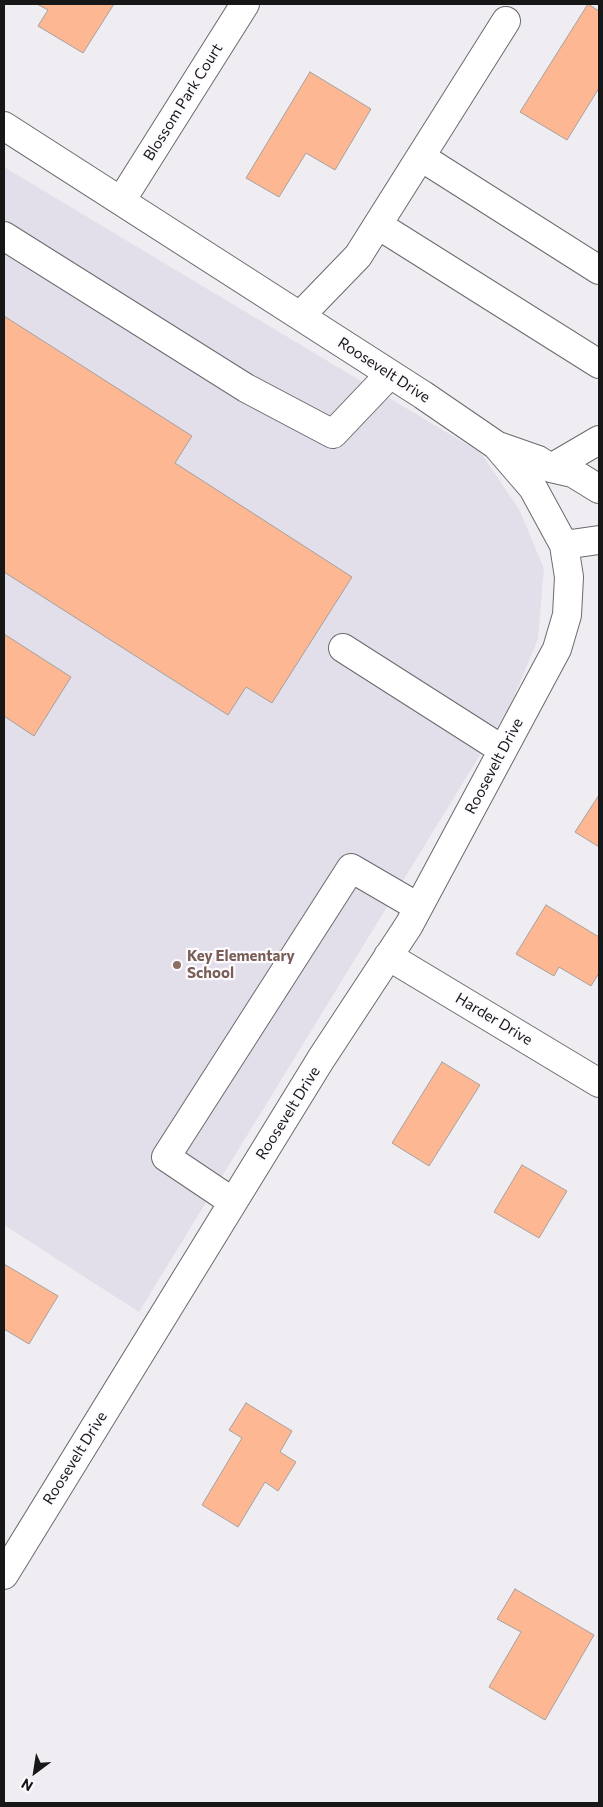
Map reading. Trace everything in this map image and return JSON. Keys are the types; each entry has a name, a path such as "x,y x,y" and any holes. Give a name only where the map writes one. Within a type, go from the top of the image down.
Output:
{"street":[{"name":"Blossom Park Court","path":"120,201 245,4"},
{"path":"300,316 358,256 506,21"},
{"name":"Roosevelt Drive","path":"4,126 390,374 496,445 533,488 564,545 569,577 567,615 557,649 418,907 233,1202 4,1574"},
{"path":"421,157 599,270"},
{"path":"378,225 599,364"},
{"path":"4,236 246,388 333,434 390,374"},
{"path":"551,468 599,440"},
{"path":"496,445 538,460 551,468 573,473 599,489"},
{"path":"564,545 599,540"},
{"path":"343,648 503,750"},
{"path":"233,1202 166,1157 351,868 418,907"},
{"name":"Harder Drive","path":"388,956 599,1083"}],"shaded area":[{"name":"Key Elementary School","path":"4,167 481,453 520,511 544,569 538,639 510,706 139,1312 4,1225"}],"building":[{"path":"37,4 114,4 83,53 38,26 48,10"},
{"path":"588,4 599,11 599,88 567,140 520,112"},
{"path":"310,72 371,109 335,170 306,153 279,197 246,178"},
{"path":"4,316 192,436 175,463 352,577 272,703 246,687 228,715 4,572"},
{"path":"4,634 71,677 34,736 4,716"},
{"path":"599,795 599,847 575,832"},
{"path":"546,905 599,937 599,973 591,986 559,967 554,976 516,954"},
{"path":"442,1062 480,1085 429,1166 392,1143"},
{"path":"522,1165 567,1191 539,1238 494,1212"},
{"path":"4,1264 58,1296 29,1344 4,1329"},
{"path":"246,1403 292,1431 280,1452 296,1462 278,1491 265,1482 238,1527 202,1505 242,1438 229,1430"},
{"path":"515,1589 594,1635 545,1720 489,1687 521,1632 497,1619"}],"place":[{"name":"Key Elementary School","path":"177,965"}]}
